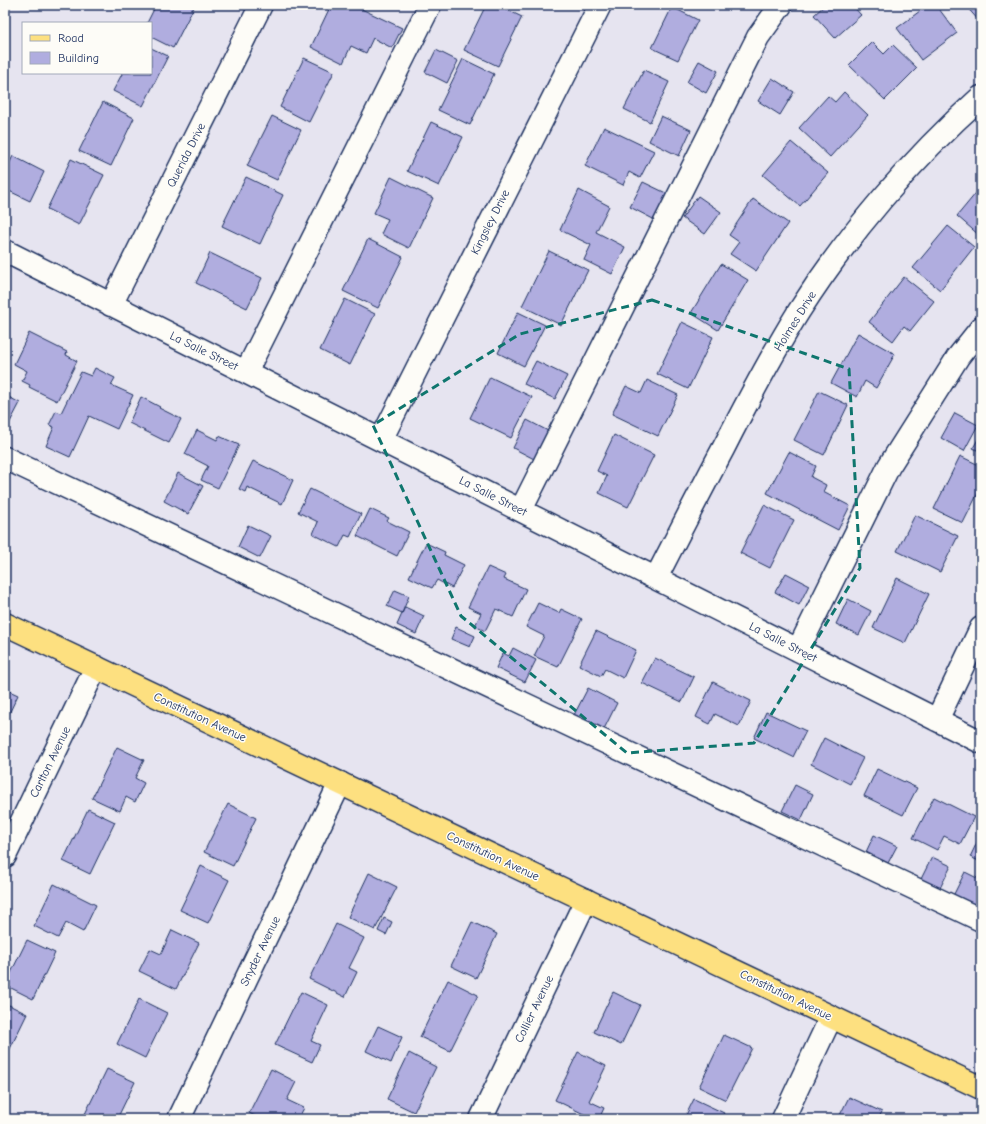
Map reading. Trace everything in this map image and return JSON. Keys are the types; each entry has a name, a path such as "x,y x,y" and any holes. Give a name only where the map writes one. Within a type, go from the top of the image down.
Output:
{"main road":[{"name":"Constitution Avenue","path":"5,624 981,1088"}],"street":[{"name":"Querida Drive","path":"110,305 261,5"},
{"path":"246,372 430,5"},
{"name":"Kingsley Drive","path":"381,440 600,5"},
{"path":"521,510 758,37 781,5"},
{"name":"Holmes Drive","path":"656,578 765,368 800,311 840,252 915,162 948,127 981,98"},
{"name":"La Salle Street","path":"5,251 981,742"},
{"path":"798,650 889,466 958,357 981,328"},
{"path":"5,458 981,920"},
{"path":"937,720 981,628"},
{"name":"Carlton Avenue","path":"5,856 96,667"},
{"name":"Snyder Avenue","path":"179,1119 340,784"},
{"name":"Collier Avenue","path":"481,1119 586,900"},
{"path":"783,1119 831,1017"}],"highlighted area":[{"path":"652,300 849,369 860,568 754,743 627,753 461,616 373,425 520,334"}],"building":[{"path":"156,5 195,5 173,48 152,38 152,22 148,22"},
{"path":"331,5 353,5 402,28 392,48 373,38 366,53 351,46 343,63 311,47"},
{"path":"486,5 497,5 522,17 498,66 464,50"},
{"path":"825,5 852,5 861,15 835,38 814,15"},
{"path":"928,5 936,5 957,33 921,60 897,28"},
{"path":"965,5 981,5 980,22"},
{"path":"672,7 698,20 678,60 652,48"},
{"path":"872,42 884,54 893,45 917,68 885,100 849,65"},
{"path":"152,48 168,56 143,106 113,91 122,74 152,74"},
{"path":"436,50 458,61 447,83 425,72"},
{"path":"304,58 334,72 309,122 280,107"},
{"path":"463,59 494,74 470,125 438,110"},
{"path":"699,61 718,71 706,93 687,82"},
{"path":"644,70 669,82 650,122 624,109"},
{"path":"772,78 794,92 780,115 758,101"},
{"path":"844,92 868,115 830,157 799,128 828,96 835,102"},
{"path":"103,102 134,118 111,166 79,151"},
{"path":"272,116 301,130 277,180 247,166"},
{"path":"661,116 691,130 679,156 649,141"},
{"path":"431,122 463,137 439,186 407,171"},
{"path":"604,127 654,151 640,178 629,172 623,185 585,166"},
{"path":"791,142 828,173 800,206 763,175"},
{"path":"13,156 44,172 30,201 5,189 5,172"},
{"path":"71,159 104,175 79,225 47,209"},
{"path":"246,177 283,195 260,244 222,226"},
{"path":"391,177 433,198 409,248 381,234 388,219 374,213"},
{"path":"643,182 668,194 655,220 630,207"},
{"path":"981,187 981,235 980,236 957,216"},
{"path":"579,190 609,206 596,232 625,247 612,274 584,260 591,245 560,230"},
{"path":"698,196 721,212 705,234 682,218"},
{"path":"753,199 788,223 756,271 730,254 739,242 729,235"},
{"path":"948,226 974,247 940,290 913,268"},
{"path":"368,239 403,257 378,308 343,291"},
{"path":"549,251 588,270 561,325 522,306"},
{"path":"210,253 262,278 247,308 196,283"},
{"path":"721,264 748,280 718,330 691,313"},
{"path":"904,277 934,301 910,331 904,326 893,341 869,322"},
{"path":"345,299 375,314 350,365 320,350"},
{"path":"518,312 545,325 524,366 498,353"},
{"path":"682,322 713,337 688,389 657,374"},
{"path":"29,333 67,352 66,355 77,361 57,401 29,387 30,385 22,381 27,371 14,364"},
{"path":"858,333 895,354 876,388 865,381 857,397 831,383"},
{"path":"536,361 567,376 555,399 524,384"},
{"path":"95,368 115,378 111,385 133,395 117,429 89,416 70,457 46,446 54,427 49,425 56,411 61,413 81,372 91,376"},
{"path":"490,377 532,397 511,438 470,418"},
{"path":"647,380 678,395 658,436 612,414 626,386 641,393"},
{"path":"819,391 848,405 824,455 794,440"},
{"path":"5,395 20,403 9,424 5,422"},
{"path":"141,397 181,419 169,443 129,423"},
{"path":"955,413 978,425 964,451 941,438"},
{"path":"527,420 550,432 536,460 513,448"},
{"path":"197,430 217,440 219,436 239,445 218,488 201,480 208,466 185,454"},
{"path":"981,434 981,452 973,448"},
{"path":"614,435 654,455 628,507 599,493 607,476 597,471"},
{"path":"789,452 816,466 811,477 826,485 823,492 850,506 838,530 767,493"},
{"path":"960,456 981,466 981,487 963,523 934,509"},
{"path":"253,461 293,480 282,504 247,487 245,492 239,489"},
{"path":"178,473 203,486 188,514 164,501"},
{"path":"310,489 361,514 350,537 345,535 339,547 313,534 318,522 298,512"},
{"path":"764,505 794,520 770,568 740,553"},
{"path":"370,509 389,518 387,521 409,532 397,556 357,536"},
{"path":"915,515 958,536 940,572 897,551"},
{"path":"248,525 271,536 260,558 238,547"},
{"path":"426,543 445,552 444,555 464,565 452,588 437,580 432,588 409,577"},
{"path":"488,567 506,575 504,579 526,589 513,617 496,609 485,631 475,626 481,613 468,607"},
{"path":"786,573 809,585 799,605 775,592"},
{"path":"897,578 929,594 905,643 873,628"},
{"path":"395,590 409,596 402,613 387,606"},
{"path":"848,599 871,611 859,635 836,624"},
{"path":"538,603 559,613 561,609 582,619 558,667 534,656 544,636 526,627"},
{"path":"405,607 424,616 416,634 397,625"},
{"path":"456,627 475,636 470,647 451,639"},
{"path":"596,631 636,650 623,678 605,669 601,676 579,665"},
{"path":"513,648 536,660 525,682 496,668 503,653 509,656"},
{"path":"655,658 694,677 682,702 642,683"},
{"path":"713,682 751,701 739,726 715,714 710,724 696,717"},
{"path":"588,688 617,703 604,729 574,715"},
{"path":"5,689 18,695 5,722"},
{"path":"766,712 806,731 793,757 754,738"},
{"path":"824,738 863,758 850,784 811,764"},
{"path":"117,747 144,760 135,778 144,783 135,802 126,797 120,811 92,798"},
{"path":"877,769 917,788 903,815 864,796"},
{"path":"795,785 813,794 801,820 782,811"},
{"path":"934,797 974,817 960,844 944,836 937,850 913,838"},
{"path":"228,804 256,818 233,866 204,852"},
{"path":"88,809 115,822 90,874 63,861"},
{"path":"981,834 981,862 970,857"},
{"path":"874,835 897,846 888,863 866,852"},
{"path":"932,857 951,866 940,888 921,879"},
{"path":"201,866 229,880 208,923 180,910"},
{"path":"965,872 981,880 981,899 977,908 953,896"},
{"path":"369,873 397,887 375,930 348,917"},
{"path":"54,884 96,905 83,932 66,923 58,938 34,926"},
{"path":"384,918 392,922 386,935 378,931"},
{"path":"472,922 497,934 476,978 451,966"},
{"path":"336,924 364,938 349,968 357,972 345,997 309,979"},
{"path":"172,930 199,943 176,989 139,971 150,949 161,954"},
{"path":"27,940 55,953 33,999 5,985"},
{"path":"448,980 478,995 450,1051 420,1037"},
{"path":"301,992 328,1005 311,1041 320,1045 312,1062 275,1045"},
{"path":"613,992 640,1005 621,1045 594,1032"},
{"path":"139,999 167,1013 145,1058 117,1044"},
{"path":"5,1003 27,1014 5,1059"},
{"path":"378,1026 402,1037 391,1063 366,1051"},
{"path":"724,1035 752,1048 726,1100 699,1087"},
{"path":"578,1052 606,1066 589,1101 604,1108 599,1119 594,1119 555,1100"},
{"path":"409,1053 436,1067 414,1112 387,1099"},
{"path":"107,1069 135,1082 117,1119 95,1119 85,1114"},
{"path":"271,1069 296,1082 287,1100 304,1108 298,1119 261,1119 249,1113"},
{"path":"849,1097 882,1112 878,1119 838,1119"},
{"path":"694,1099 724,1113 721,1119 684,1119"}]}
